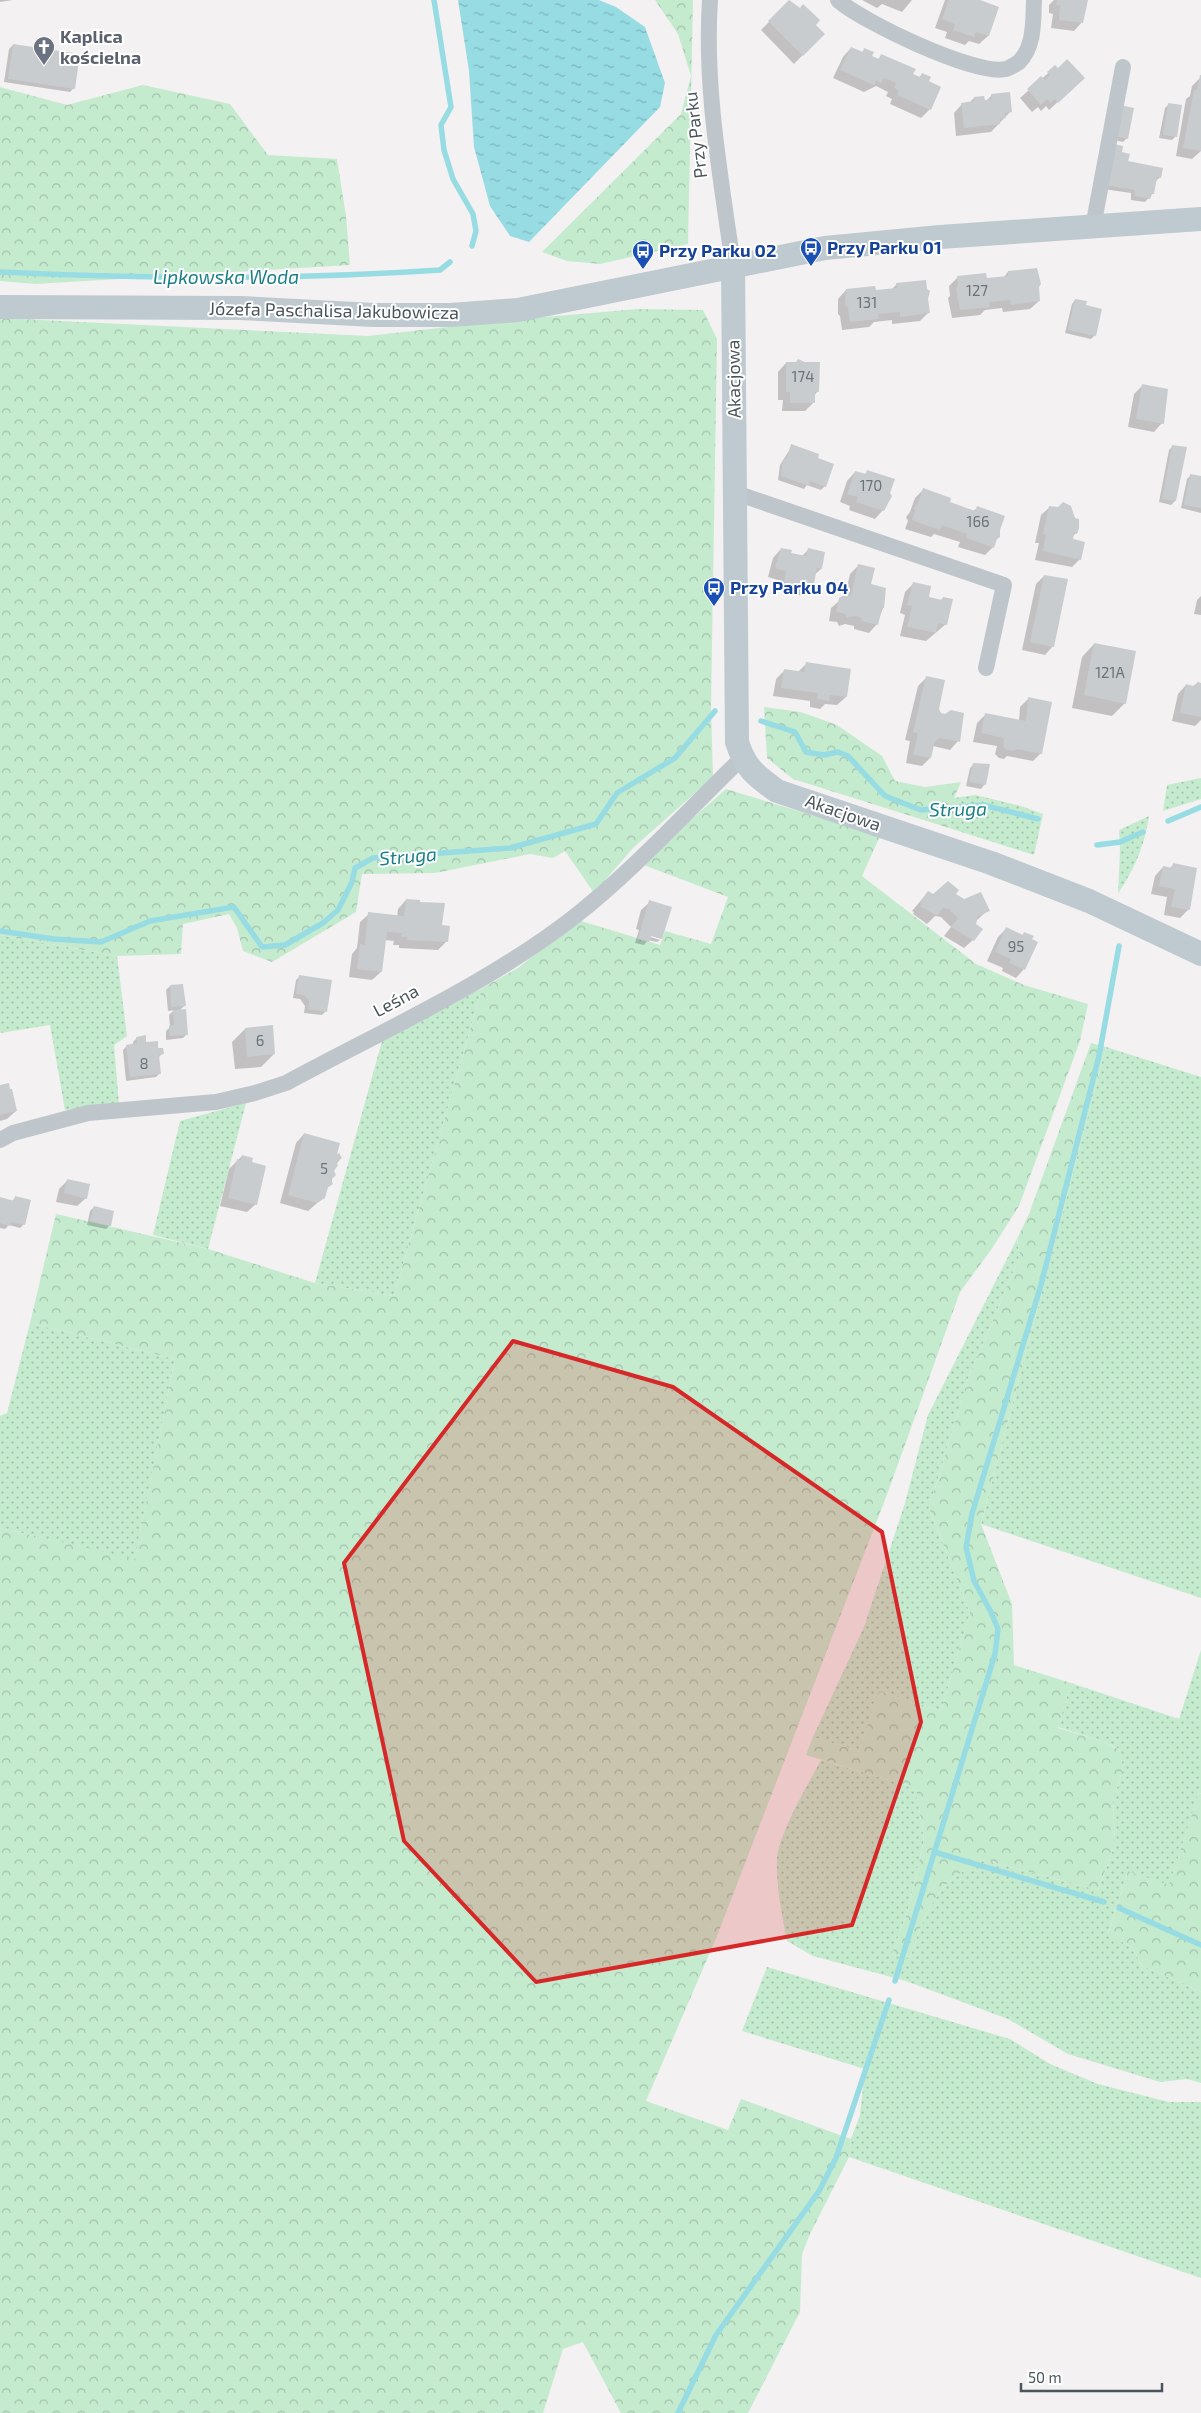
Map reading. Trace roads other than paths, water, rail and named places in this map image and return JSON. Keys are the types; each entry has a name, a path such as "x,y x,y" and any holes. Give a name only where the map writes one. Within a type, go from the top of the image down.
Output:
{"street":[{"name":"Przy Parku","path":"710,0 707,40 711,102 733,265"},
{"path":"838,0 855,14 886,30 965,63 983,68 1006,69 1018,63 1031,41 1034,0"},
{"path":"1092,227 1123,66"},
{"name":"Józefa Paschalisa Jakubowicza","path":"0,307 240,308 347,314 451,314 546,306 733,265 825,248 1201,219"},
{"name":"Akacjowa","path":"733,265 737,742 742,758 755,776 777,790 991,863 1088,901 1201,954"},
{"path":"736,493 1004,585 986,668"},
{"name":"Leśna","path":"0,1140 13,1134 88,1113 216,1102 255,1094 286,1083 501,968 574,917 604,892 742,758"}],"water":[{"path":"458,0 599,0 616,7 645,27 665,83 660,107 529,242 510,236 490,206 474,147 469,71"}],"waterway":[{"name":"Lipkowska Woda","path":"434,0 451,107 441,125 444,150 453,179 473,214 476,231 472,246"},
{"name":"Lipkowska Woda","path":"0,272 165,277 330,276 440,270 450,262"},
{"name":"Struga","path":"0,931 54,939 101,942 150,921 234,907 262,947 285,945 323,923 338,910 352,882 355,868 373,858 510,848 596,824 617,793 675,758 715,711"},
{"name":"Struga","path":"761,721 795,732 806,752 824,755 838,752 848,756 885,796 921,810 983,805 1038,819"},
{"name":"Struga","path":"1168,821 1201,807"},
{"name":"Struga","path":"1097,845 1120,842 1143,832"},
{"path":"895,1981 995,1654 998,1629 974,1581 966,1547 972,1514 1041,1285 1099,1056 1119,946"},
{"path":"934,1852 1104,1902"},
{"path":"1119,1908 1201,1945"},
{"path":"678,2413 716,2335 819,2191 836,2158 889,2000"}],"place":[{"name":"Kaplica kościelna","path":"44,66"},
{"name":"Przy Parku 01","path":"811,267"},
{"name":"Przy Parku 02","path":"643,270"},
{"name":"Przy Parku 04","path":"714,607"}]}
